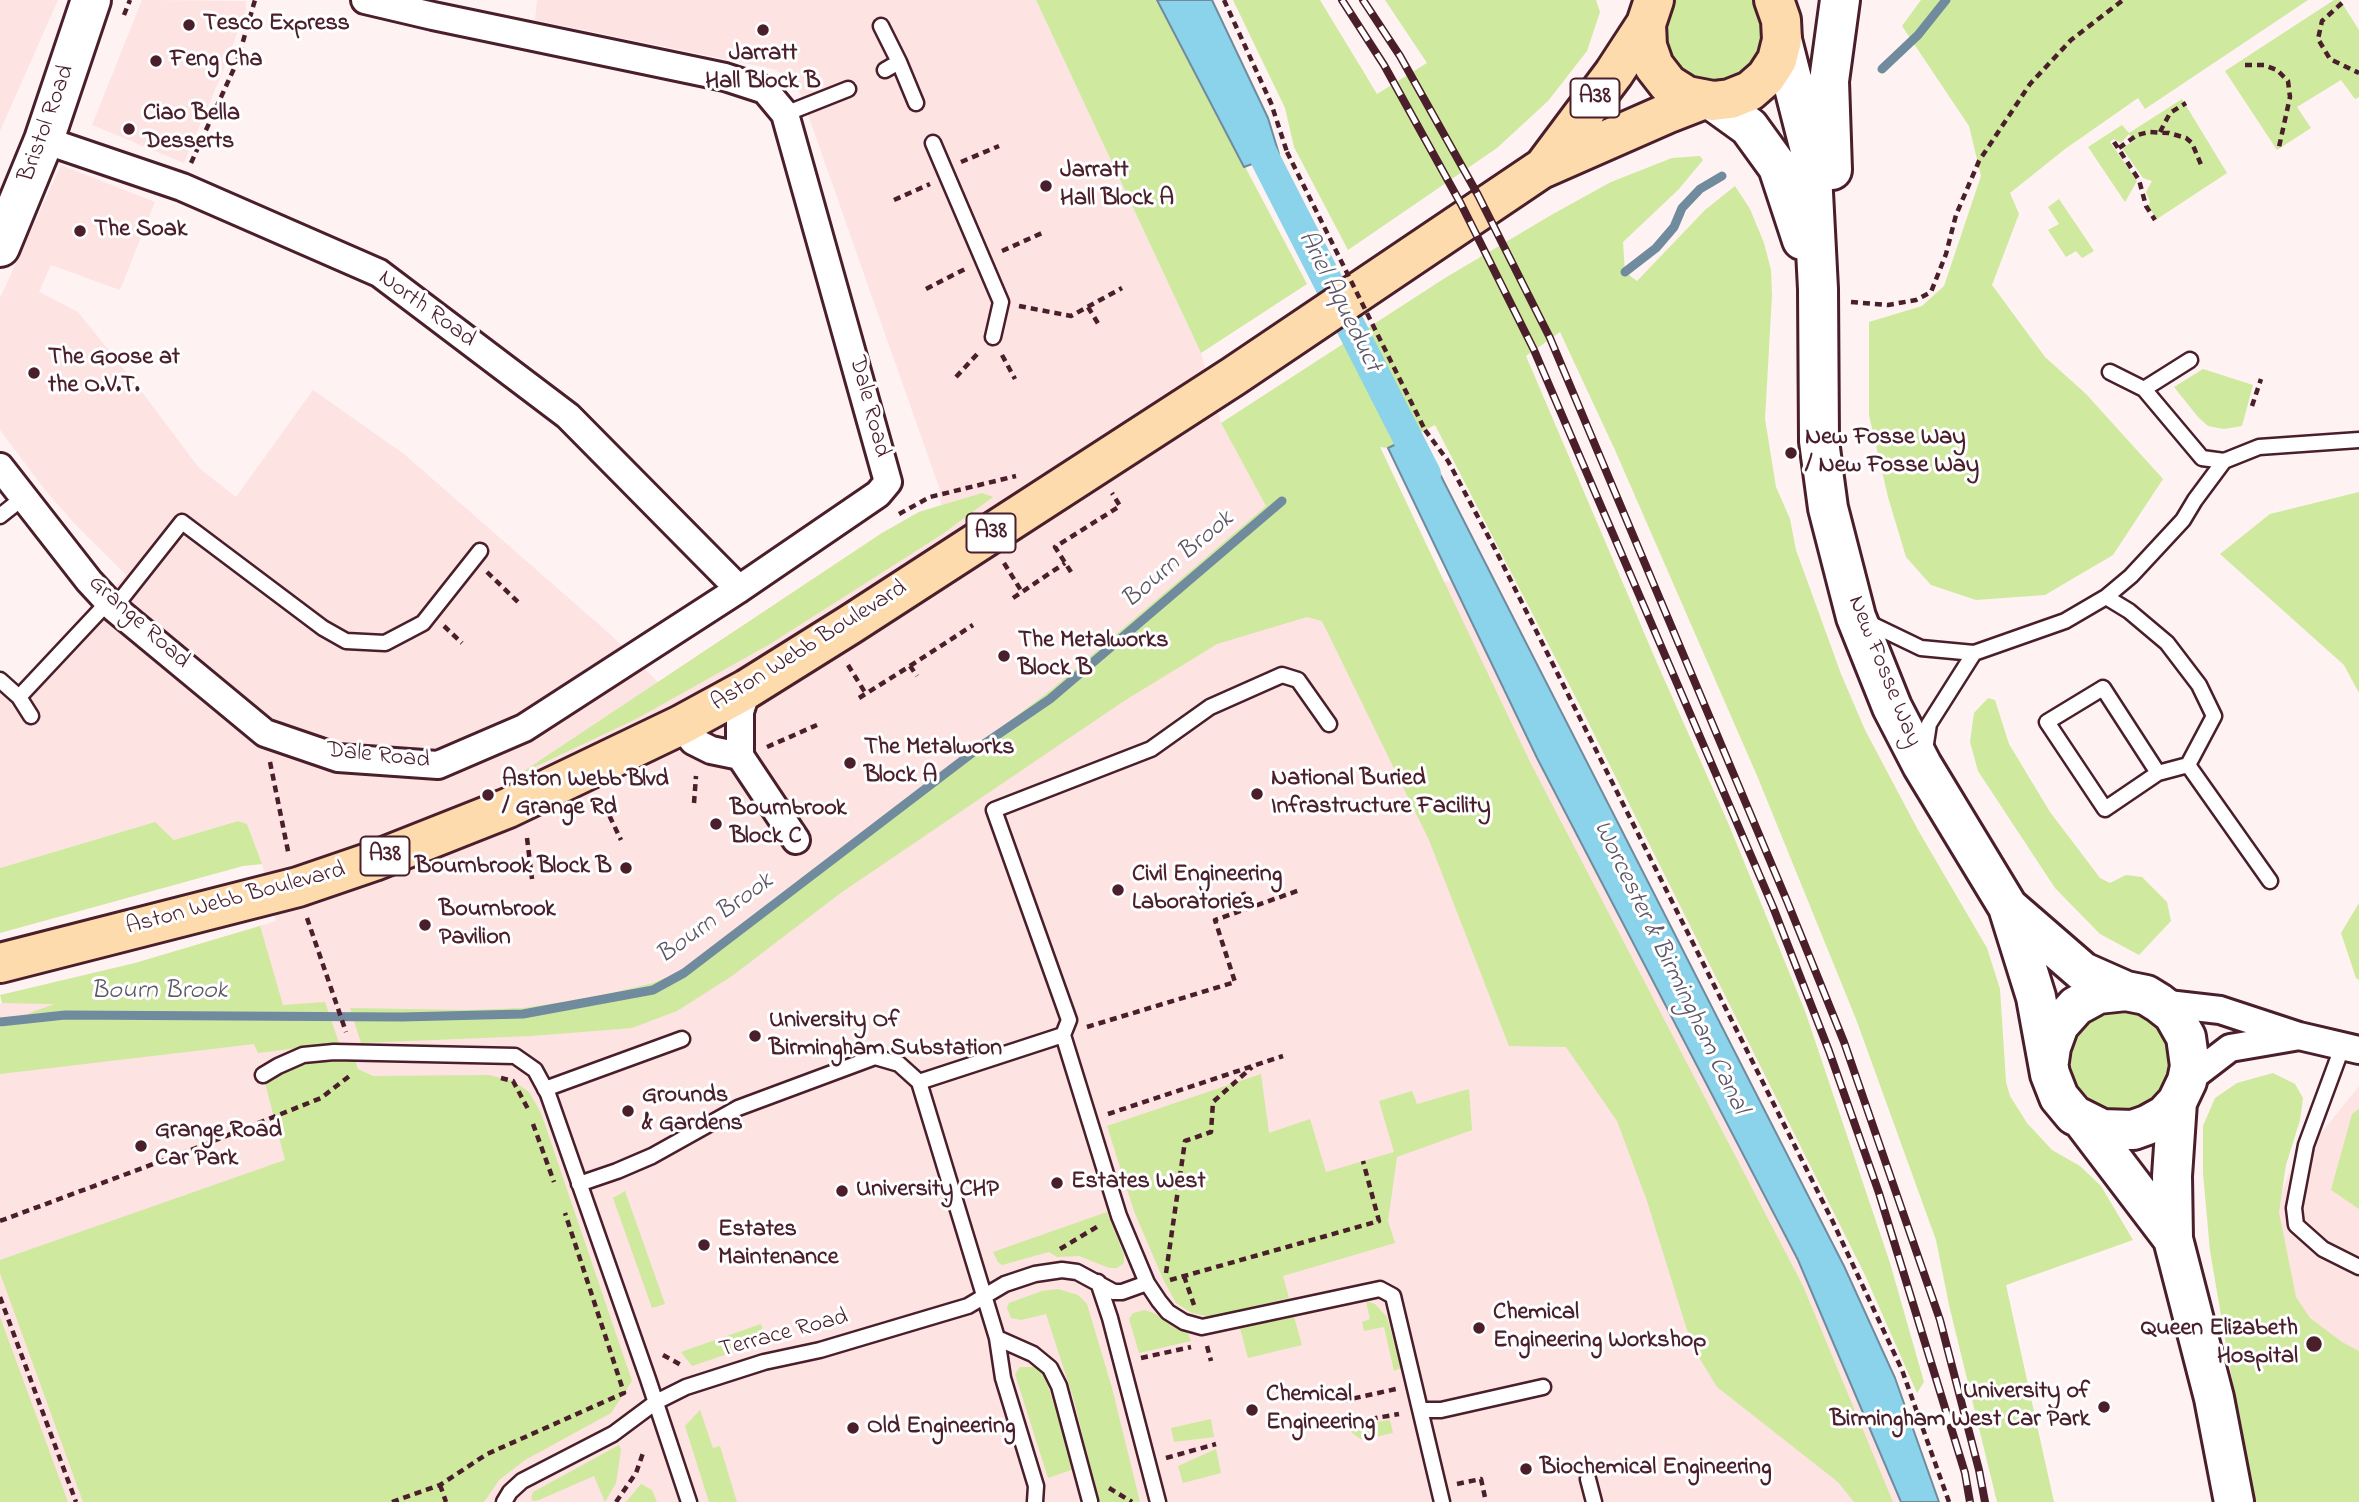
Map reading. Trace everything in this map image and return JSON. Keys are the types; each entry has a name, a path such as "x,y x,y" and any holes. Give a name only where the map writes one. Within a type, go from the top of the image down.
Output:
{"highway":[{"name":"A38","path":"1646,11 1647,46 1654,66 1668,84 1687,96 1707,101 1730,99 1749,91 1766,77 1777,60 1781,15"},
{"name":"Aston Webb Boulevard","path":"1541,169 1614,73 1646,11"},
{"name":"Aston Webb Boulevard","path":"0,962 301,900 374,861 508,808 681,725 747,688 1234,376 1541,169 1707,101"}],"street":[{"name":"Bristol Road","path":"0,247 44,139 91,0"},
{"name":"Dale Road","path":"265,733 338,758 438,765 524,728 739,589 878,494 888,482 785,114 765,90 726,77 434,8 365,0"},
{"name":"New Fosse Way","path":"1840,0 1829,81 1833,207 1828,261 1832,295 1819,441 1828,508 1856,617 1892,708 1922,765 2008,907 2036,998 2050,1074 2059,1097 2074,1115 2084,1122 2173,1239"},
{"name":"New Fosse Way","path":"1781,15 1811,154 1832,295"},
{"name":"New Fosse Way","path":"1707,101 1749,127 1777,167 1832,295"},
{"name":"North Road","path":"44,139 183,187 379,273 568,416 739,589"},
{"name":"Grange Road","path":"0,467 89,582 111,605 265,733"},
{"path":"747,688 740,712 750,752 796,840"},
{"path":"681,725 693,741 711,750 750,752"},
{"name":"New Fosse Way","path":"2008,907 2083,972 2143,997 2173,1014 2186,1037 2190,1066 2182,1091 2172,1176 2173,1239 2214,1398 2234,1502"},
{"path":"2049,1061 2050,1047 2059,1025 2076,1006 2098,994 2143,997 2220,1010 2299,1036 2351,1048"},
{"path":"2084,1122 2102,1129 2133,1130 2156,1121 2182,1091 2230,1048 2299,1036"}],"lane":[{"path":"881,26 915,103"},
{"path":"885,70 899,62"},
{"path":"785,114 848,89"},
{"path":"933,143 1001,302 993,337"},
{"path":"2144,389 2190,360"},
{"path":"2110,372 2144,389 2202,458 2224,461 2259,447 2359,440"},
{"path":"1856,617 1921,648 1974,653 2065,621 2106,597 2131,576 2183,520 2194,499 2224,461"},
{"path":"0,516 24,497"},
{"path":"19,697 111,605 181,522 323,628 346,641 385,643 424,623 477,555"},
{"path":"2106,597 2129,611 2167,643 2199,685 2214,716 2188,765 2158,773 2105,809 2047,722 2103,688 2158,773"},
{"path":"1922,765 1929,724 1974,653"},
{"path":"1329,724 1298,680 1282,675 1210,707 1151,749 994,810 1069,1020 1063,1035 1119,1216 1147,1283 1168,1312 1184,1322 1202,1327 1380,1289 1393,1296 1415,1411 1442,1502"},
{"path":"0,680 19,697 31,716"},
{"path":"2188,765 2270,881"},
{"path":"919,1082 1063,1035"},
{"path":"545,1089 682,1039"},
{"path":"2351,1048 2306,1145 2294,1208 2297,1225 2323,1249 2359,1267"},
{"path":"263,1075 303,1055 351,1049 515,1056 535,1070 545,1089 579,1184 689,1502"},
{"path":"579,1184 652,1156 738,1108 875,1058 899,1064 919,1082 997,1338 1003,1378 1036,1486 1035,1502"},
{"name":"Terrace Road","path":"504,1502 522,1481 613,1434 656,1402 686,1387 764,1362 820,1350 968,1306 1005,1284 1035,1273 1069,1271 1098,1282 1114,1292 1122,1292 1147,1283"},
{"path":"1098,1282 1110,1318 1158,1502"},
{"path":"997,1338 1033,1354 1050,1368 1059,1385 1090,1501"},
{"path":"1415,1411 1441,1410 1543,1387"},
{"path":"1588,1479 1594,1502"}],"path":[{"path":"183,187 237,62 255,0"},
{"path":"1224,0 1271,103 1287,152 1425,430 1448,461 1494,550 1832,1220 1902,1370 1949,1502"},
{"path":"1832,295 1888,305 1916,300 1931,292 1946,254 1956,215 1974,172 2008,117 2030,84 2071,40 2123,0"},
{"path":"2342,4 2322,21 2318,39 2330,59 2359,73"},
{"path":"2245,65 2264,65 2277,70 2288,81 2290,97 2278,147"},
{"path":"2160,132 2170,113 2186,103"},
{"path":"2119,148 2137,135 2160,132 2186,138 2197,151 2202,167"},
{"path":"2114,142 2139,180 2146,206 2155,220"},
{"path":"894,200 999,146"},
{"path":"926,289 1042,233"},
{"path":"1341,265 1351,258"},
{"path":"1001,302 1071,316 1122,288"},
{"path":"1088,307 1099,325"},
{"path":"956,377 993,337"},
{"path":"2252,406 2260,379"},
{"path":"896,515 930,497 1023,474"},
{"path":"1071,572 1055,547 1120,506 1109,488"},
{"path":"477,555 520,604"},
{"path":"1001,558 1022,592"},
{"path":"1013,598 1065,563"},
{"path":"859,698 972,625"},
{"path":"844,659 866,694"},
{"path":"910,666 916,676"},
{"path":"750,752 771,747 817,725"},
{"path":"0,1221 321,1098 358,1069 301,900 290,860 265,733"},
{"path":"694,803 696,776"},
{"path":"611,804 610,817 621,840"},
{"path":"527,838 532,879"},
{"path":"1063,1035 1236,982 1215,920 1300,890"},
{"path":"1243,892 1249,908"},
{"path":"1099,1117 1283,1056"},
{"path":"1255,1065 1213,1102 1211,1132 1185,1141 1164,1281 1379,1221 1363,1161"},
{"path":"489,1075 513,1081 527,1106 557,1191"},
{"path":"392,1502 440,1485 487,1454 624,1393 561,1203"},
{"path":"0,1297 76,1502"},
{"path":"659,1343 664,1356 690,1369"},
{"path":"1137,1359 1206,1343"},
{"path":"1342,1401 1403,1387 1415,1411 1347,1423"},
{"path":"616,1502 636,1473 643,1453"},
{"path":"1481,1479 1486,1502"},
{"path":"440,1485 446,1502"}],"shaded area":[{"path":"0,0 58,0 0,131"},
{"path":"142,0 246,1 246,10 221,76 184,163 92,125"},
{"path":"537,0 1036,0 1201,353 1221,423 1266,506 1052,689 679,972 653,983 594,997 523,1008 672,991 1115,654 1308,598 1451,581 1537,758 1798,1260 1901,1502 0,1502 0,1004 276,921 262,864 247,824 238,821 174,840 155,822 0,868 0,671 22,689 126,575 45,490 0,430 0,298 61,165 155,202 120,290 51,265 39,292 78,312 199,468 236,497 313,390 404,454 612,636 658,682 882,533 919,512 941,505 940,490 801,95 788,77 773,69 535,20"},
{"name":"Queen Elizabeth Hospital","path":"2359,1086 2359,1502 2261,1249 2289,1173"}],"green space":[{"path":"1036,0 1157,0 1307,284 1201,353"},
{"path":"1233,0 1320,0 1377,94 1427,63 1385,0 1596,0 1600,12 1587,51 1548,101 1497,148 1348,250 1294,147 1285,108"},
{"path":"1668,0 1760,0 1768,49 1743,82 1702,88 1667,66 1663,6"},
{"path":"1921,0 2308,0 2145,109 2138,98 2065,149 2010,193 2019,214 1992,285 2045,357 2086,394 2163,479 2113,555 2045,595 1976,600 1931,585 1906,557 1888,497 1869,415 1869,322 1922,306 1944,286 1981,176 1969,126 1902,26"},
{"path":"2334,0 2340,0 2359,30 2359,97 2355,99 2341,80 2297,107 2311,128 2277,150 2225,71"},
{"path":"2182,99 2227,173 2157,219 2148,206 2150,202 2146,192 2152,181 2143,178 2122,148 2134,141 2129,134 2121,143 2114,139 2110,142 2137,181 2125,202 2088,147 2122,125 2129,133"},
{"path":"1700,156 1703,160 1679,189 1623,242 1625,272 1637,281 1705,210 1735,186 1750,209 1764,243 1771,270 1765,419 1776,487 1790,519 1796,550 1841,674 1865,730 1918,830 1987,948 2000,989 2006,1082 2010,1096 2027,1123 2052,1150 2080,1166 2101,1186 2133,1240 2006,1285 2054,1502 1997,1502 1936,1240 1856,1019 1758,778 1615,450 1560,332 1526,356 1729,825 1805,1011 1890,1263 1924,1382 1917,1393 1865,1275 1577,700 1435,425 1388,448 1380,447 1530,762 1803,1286 1893,1502 1854,1502 1838,1482 1717,1387 1692,1346 1647,1201 1617,1121 1566,1047 1509,1046 1429,840 1322,621 1307,617 1217,644 1124,701 842,892 732,976 677,1011 632,1028 531,1036 361,1043 350,1008 523,1008 594,997 653,983 679,972 1052,689 1266,506 1221,423 1445,278 1553,214 1611,182 1672,158"},
{"path":"2059,199 2094,251 2082,258 2076,251 2066,257 2048,230 2059,224 2048,207"},
{"path":"2203,369 2253,385 2242,426 2224,429 2208,426 2174,387"},
{"path":"2359,492 2359,693 2344,665 2220,554 2270,514"},
{"path":"982,493 993,497 941,535 770,644 638,718 518,775 882,533 919,512"},
{"path":"1988,698 1995,700 2009,744 2050,812 2100,878 2110,883 2126,875 2142,877 2167,902 2171,921 2139,955 2100,934 2055,888 1978,771 1970,742 1974,713"},
{"path":"238,821 247,824 262,864 243,866 0,933 0,868 155,822 174,840"},
{"path":"2359,903 2359,980 2341,933"},
{"path":"260,926 283,1005 325,1002 339,1043 258,1053 254,1044 0,1074 0,1028 55,1004 2,1003 0,995 135,963"},
{"path":"2104,1005 2141,1011 2156,1023 2166,1039 2170,1058 2167,1077 2159,1094 2145,1107 2127,1114 2109,1116 2066,1089 2063,1038"},
{"path":"353,1054 358,1069 373,1076 489,1075 513,1081 529,1092 541,1113 632,1381 611,1413 525,1460 499,1480 484,1502 83,1502 0,1273 0,1260 285,1160 263,1075 278,1066"},
{"path":"2273,1073 2295,1084 2303,1098 2300,1120 2286,1165 2279,1212 2296,1297 2310,1318 2359,1351 2359,1502 2253,1502 2210,1251 2203,1173 2203,1126 2215,1098 2237,1083"},
{"path":"1261,1074 1269,1133 1310,1119 1326,1172 1394,1152 1379,1101 1412,1091 1417,1104 1469,1089 1472,1130 1397,1157 1388,1221 1395,1243 1283,1276 1289,1298 1210,1317 1192,1313 1176,1303 1164,1281 1134,1211 1107,1126"},
{"path":"2359,1109 2359,1209 2331,1190 2352,1114"},
{"path":"625,1191 665,1304 652,1308 613,1198"},
{"path":"1107,1212 1124,1255 1124,1263 1117,1268 1109,1268 1079,1256 1057,1257 1049,1252 1002,1265 993,1252"},
{"path":"1058,1289 1078,1295 1087,1304 1112,1388 1140,1502 1099,1502 1073,1397 1046,1314 1021,1320 1011,1318 1007,1308 1009,1303 1042,1291"},
{"path":"1366,1301 1375,1304 1387,1317 1401,1368 1394,1371 1384,1327 1364,1331 1362,1322 1370,1319"},
{"path":"1144,1310 1188,1333 1191,1341 1139,1353 1129,1319 1133,1313"},
{"path":"0,1317 68,1502 0,1502"},
{"path":"1294,1317 1302,1345 1248,1358 1240,1328"},
{"path":"761,1324 766,1341 692,1366 681,1352"},
{"path":"1020,1367 1037,1367 1045,1376 1074,1469 1048,1478 1015,1374"},
{"path":"700,1410 713,1448 720,1446 737,1502 709,1502 685,1426"},
{"path":"1211,1419 1214,1437 1174,1442 1171,1428"},
{"path":"1390,1420 1393,1433 1362,1440 1348,1430 1347,1426"},
{"path":"619,1445 621,1450 616,1483 605,1502 594,1476 539,1500 533,1501 531,1498 533,1492"},
{"path":"1216,1449 1221,1473 1183,1483 1178,1466"},
{"path":"641,1484 652,1490 657,1502 626,1502"}],"water":[{"path":"1157,0 1212,0 1268,118 1279,154 1244,167"},
{"name":"Worcester & Birmingham Canal","path":"1419,433 1844,1266 1895,1378 1939,1502 1901,1502 1798,1260 1537,758 1388,448"}],"waterway":[{"name":"Bourn Brook","path":"1882,69 1918,35 1946,0"},
{"name":"Ariel Aqueduct","path":"1247,123 1426,474"},
{"name":"Bourn Brook","path":"1625,272 1656,248 1674,227 1682,208 1700,189 1722,176"},
{"name":"Bourn Brook","path":"0,1022 65,1015 402,1017 523,1014 653,990 684,973 984,744 1050,699 1282,501"}],"railway":[{"path":"1342,0 1384,65 1461,204 1534,350 1773,907 1829,1051 1879,1193 1965,1473 1970,1502"},
{"path":"1363,0 1400,56 1478,195 1550,338 1787,901 1844,1042 1940,1320 1985,1502"}],"place":[{"name":"Tesco Express","path":"189,25"},
{"name":"Jarratt Hall Block B","path":"763,30"},
{"name":"Feng Cha","path":"156,61"},
{"name":"Ciao Bella Desserts","path":"129,129"},
{"name":"Jarratt Hall Block A","path":"1046,186"},
{"name":"The Soak","path":"80,231"},
{"name":"The Goose at the O.V.T.","path":"34,373"},
{"name":"New Fosse Way / New Fosse Way","path":"1791,453"},
{"name":"The Metalworks Block B","path":"1004,656"},
{"name":"The Metalworks Block A","path":"850,763"},
{"name":"National Buried Infrastructure Facility","path":"1257,794"},
{"name":"Aston Webb Blvd / Grange Rd","path":"488,795"},
{"name":"Bournbrook Block C","path":"716,824"},
{"name":"Bournbrook Block B","path":"626,868"},
{"name":"Civil Engineering Laboratories","path":"1118,890"},
{"name":"Bournbrook Pavilion","path":"425,925"},
{"name":"University Of Birmingham Substation","path":"755,1036"},
{"name":"Grounds & Gardens","path":"628,1111"},
{"name":"Grange Road Car Park","path":"141,1146"},
{"name":"Estates West","path":"1057,1183"},
{"name":"University CHP","path":"842,1191"},
{"name":"Estates Maintenance","path":"704,1245"},
{"name":"Chemical Engineering Workshop","path":"1479,1328"},
{"name":"Queen Elizabeth Hospital","path":"2314,1344"},
{"name":"University of Birmingham West Car Park","path":"2104,1407"},
{"name":"Chemical Engineering","path":"1252,1410"},
{"name":"Old Engineering","path":"853,1428"},
{"name":"Biochemical Engineering","path":"1526,1469"}]}
